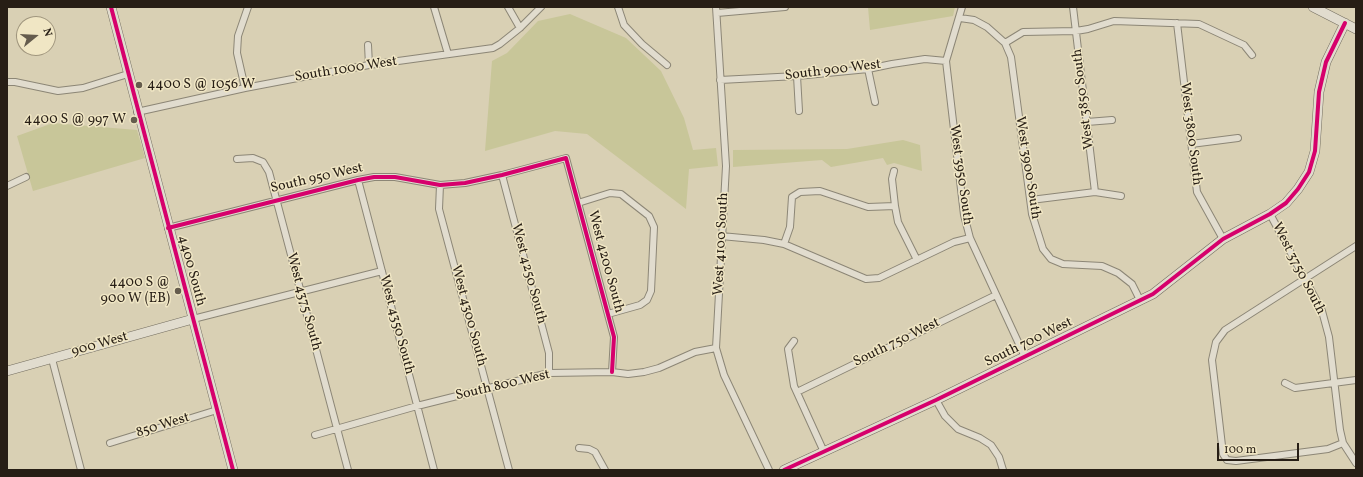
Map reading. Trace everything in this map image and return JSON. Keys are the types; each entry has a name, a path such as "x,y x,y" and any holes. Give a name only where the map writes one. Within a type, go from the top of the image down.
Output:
{"street":[{"name":"4400 South","path":"111,7 137,112 233,470"},
{"path":"245,88 237,53 238,36 248,7"},
{"path":"434,7 448,54"},
{"path":"508,7 520,28"},
{"name":"South 1000 West","path":"137,112 245,88 370,65 494,48 520,28 541,7"},
{"path":"618,7 624,25 642,44 667,65"},
{"path":"717,10 785,7"},
{"name":"West 3950 South","path":"962,7 960,18 946,61 964,215 970,238 1025,357"},
{"name":"West 3850 South","path":"1073,7 1095,192"},
{"path":"1313,7 1356,29"},
{"name":"West 4100 South","path":"717,10 726,166 716,348 724,375 769,470"},
{"path":"960,18 974,20 987,28 1005,43 1023,32 1076,31 1114,21 1200,24 1244,45 1252,55"},
{"name":"West 3800 South","path":"1177,23 1197,192 1223,239"},
{"name":"South 700 West","path":"784,470 936,400 1153,294 1223,239 1270,214 1286,203 1298,189 1309,172 1315,151 1320,92 1326,62 1345,23"},
{"name":"West 3900 South","path":"1005,43 1011,57 1032,214 1043,249 1051,259 1063,264 1102,266 1118,273 1132,284 1140,300"},
{"path":"368,45 370,65"},
{"name":"South 900 West","path":"720,80 797,76 868,69 925,59 946,61"},
{"path":"868,69 875,102"},
{"path":"7,82 14,82 58,91 83,88 128,74"},
{"path":"797,76 799,111"},
{"path":"1087,122 1112,120"},
{"path":"1192,144 1238,138"},
{"name":"West 4375 South","path":"237,159 253,158 263,162 269,172 336,430 348,470"},
{"name":"South 950 West","path":"168,228 276,200 374,177 395,177 440,185 465,183 566,158"},
{"name":"West 4200 South","path":"566,158 614,337 612,372"},
{"path":"894,171 892,179 898,222 917,260"},
{"name":"West 4250 South","path":"502,175 549,353 550,374"},
{"path":"7,186 26,177"},
{"name":"West 4350 South","path":"358,180 434,470"},
{"name":"West 4300 South","path":"440,185 439,209 509,470"},
{"path":"784,244 790,227 792,197 800,192 820,192 830,194 868,206 895,206"},
{"path":"1031,200 1095,192 1121,196"},
{"path":"578,203 610,193 621,194 649,216 654,227 651,291 647,300 640,305 608,314"},
{"name":"West 3750 South","path":"1270,214 1322,311 1330,337 1340,430 1343,444 1356,463"},
{"path":"721,236 764,240 784,244 866,279 879,278 954,242 970,238"},
{"path":"1343,444 1328,449 1236,461 1227,460 1223,454 1212,360 1216,342 1225,330 1356,246"},
{"path":"193,319 382,272"},
{"name":"South 750 West","path":"797,392 996,295"},
{"name":"900 West","path":"7,371 193,319"},
{"path":"794,341 788,349 794,386 824,452"},
{"name":"South 800 West","path":"315,436 418,406 487,388 550,374 612,372 628,374 644,372 659,368 695,352 716,348"},
{"path":"52,359 81,470"},
{"path":"1285,383 1295,388 1356,380"},
{"path":"936,400 945,416 958,429 980,438 992,445 999,457 1003,470"},
{"name":"850 West","path":"110,443 217,410"},
{"path":"579,448 589,448 596,452 605,470"}],"shaded area":[{"path":"868,7 955,7 953,16 870,30"},
{"path":"570,14 626,38 661,71 684,118 693,150 716,148 718,166 689,169 686,209 587,134 555,131 485,151 492,61 507,53 538,21"},
{"path":"53,123 137,130 145,158 33,191 17,136"},
{"path":"903,140 920,145 922,171 894,163 887,165 883,158 831,167 822,160 733,167 733,150 847,149"}],"cycle path":[{"path":"111,7 233,470"},
{"path":"784,470 936,400 1153,294 1223,239 1270,214 1286,203 1298,189 1309,172 1315,151 1319,92 1326,62 1345,23"},
{"path":"168,228 374,177 395,177 440,185 465,183 566,158 614,337 612,372"}],"place":[{"name":"4400 S @ 1056 W","path":"139,85"},
{"name":"4400 S @ 997 W","path":"134,120"},
{"name":"4400 S @ 900 W (EB)","path":"178,291"}]}
